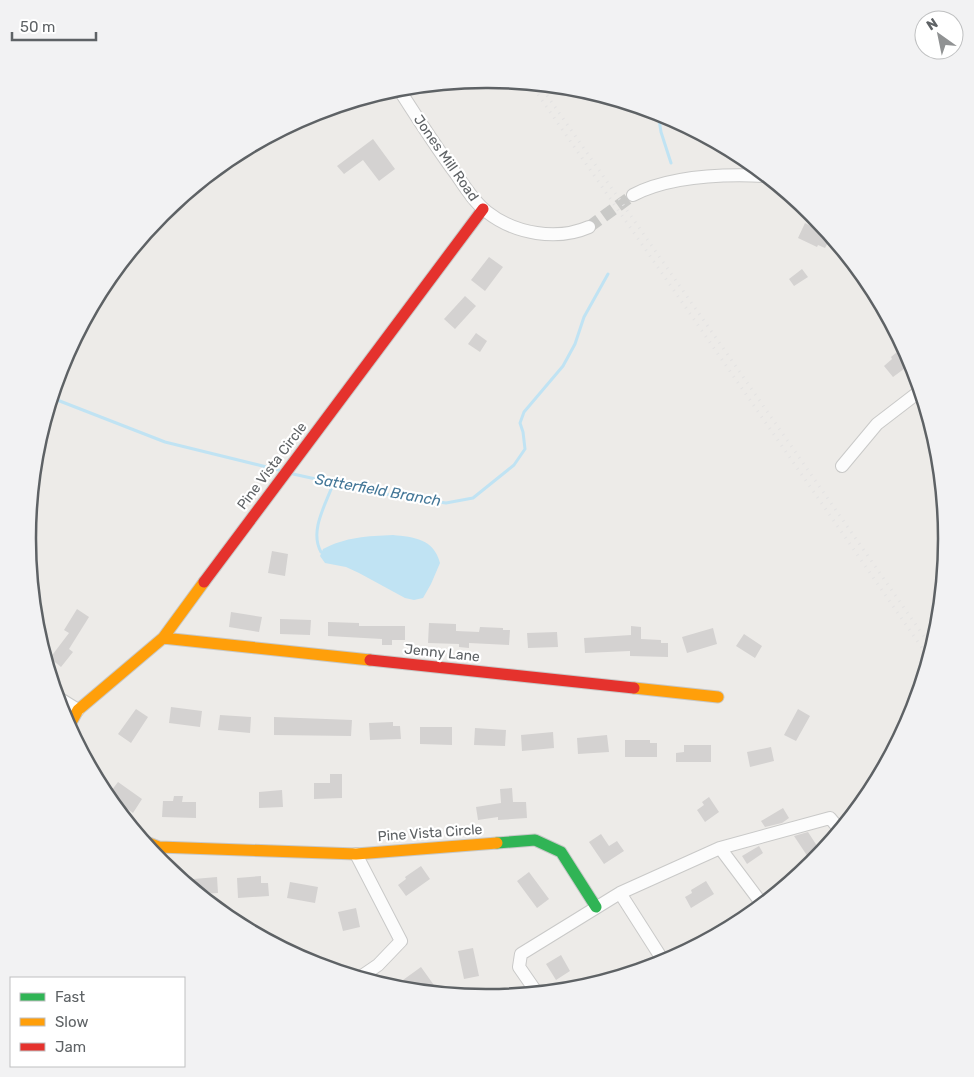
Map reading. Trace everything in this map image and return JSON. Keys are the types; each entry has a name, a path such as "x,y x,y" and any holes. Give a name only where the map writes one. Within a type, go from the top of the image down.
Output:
{"street":[{"name":"Jones Mill Road","path":"403,95 436,146 483,209 512,226 542,234 571,234 589,227"},
{"path":"633,195 650,187 669,182 740,175 753,176"},
{"name":"Pine Vista Circle","path":"74,717 78,710 163,638 483,209"},
{"path":"842,466 876,424 914,395"},
{"name":"Jenny Lane","path":"163,638 718,697"},
{"path":"68,704 78,710"},
{"path":"532,986 519,967 521,954 620,893 720,848 830,818 835,825"},
{"name":"Pine Vista Circle","path":"158,847 356,854 535,840 561,852 596,907"},
{"path":"720,848 758,898"},
{"path":"356,854 401,941 378,965 366,973"},
{"path":"620,893 659,955"}],"water":[{"path":"393,535 416,538 428,544 437,555 440,563 423,598 414,600 405,598 346,567 325,563 320,556 323,549 340,542 365,537"}],"building":[{"path":"373,139 395,169 379,181 363,160 344,174 337,166"},
{"path":"805,223 813,227 828,243 825,248 818,245 817,247 798,238"},
{"path":"489,257 503,267 485,291 471,280"},
{"path":"802,269 808,277 794,286 789,279"},
{"path":"465,296 476,306 455,329 444,319"},
{"path":"476,333 487,341 480,352 468,344"},
{"path":"897,352 904,369 893,377 884,366 892,359 891,357"},
{"path":"272,551 288,554 285,576 268,573"},
{"path":"77,609 89,617 69,649 73,652 61,667 54,661 52,655 69,633 64,630"},
{"path":"231,612 262,617 259,632 229,627"},
{"path":"280,619 311,620 310,635 280,634"},
{"path":"328,622 359,623 359,626 405,626 405,640 392,640 392,645 382,645 382,639 328,636"},
{"path":"429,623 456,624 456,631 479,632 480,627 503,628 503,630 510,630 509,645 469,643 469,648 459,647 459,644 428,643"},
{"path":"631,626 641,627 641,639 661,640 661,643 668,643 668,657 630,656 630,651 585,653 584,638 631,635"},
{"path":"713,628 717,644 687,653 682,637"},
{"path":"557,632 558,647 528,648 527,633"},
{"path":"744,634 762,646 755,658 736,646"},
{"path":"171,707 202,711 200,727 169,723"},
{"path":"136,709 148,717 131,743 118,734"},
{"path":"798,709 810,716 796,741 784,735"},
{"path":"220,715 251,717 250,733 218,730"},
{"path":"274,717 352,720 351,736 274,735"},
{"path":"393,722 393,726 400,726 401,739 370,740 369,723"},
{"path":"420,727 452,727 452,745 420,744"},
{"path":"475,728 506,730 505,746 474,745"},
{"path":"553,732 554,748 522,751 521,735"},
{"path":"607,735 609,752 578,754 577,738"},
{"path":"625,740 650,740 650,743 657,743 657,757 625,757"},
{"path":"684,745 711,745 711,762 676,762 676,753 684,752"},
{"path":"771,747 774,761 750,767 747,752"},
{"path":"330,774 342,774 342,798 314,799 314,783 330,783"},
{"path":"118,782 142,799 133,813 125,807 112,789"},
{"path":"512,788 513,802 526,802 527,818 498,820 498,817 478,820 476,807 501,803 500,789"},
{"path":"282,790 283,807 259,808 259,792"},
{"path":"174,796 183,796 182,802 196,802 196,818 162,817 163,801 173,801"},
{"path":"709,797 719,812 705,822 697,810 704,805 702,802"},
{"path":"783,808 789,818 782,823 765,827 761,821"},
{"path":"808,832 817,846 807,856 794,836"},
{"path":"601,834 609,846 617,841 624,851 604,864 589,842"},
{"path":"759,846 763,853 747,864 742,856"},
{"path":"421,866 430,879 406,896 398,885 406,879 405,877"},
{"path":"529,872 549,899 537,908 517,881"},
{"path":"261,876 261,883 268,883 269,896 238,898 237,878"},
{"path":"217,877 218,893 210,893 193,879"},
{"path":"706,881 714,894 691,908 685,897 692,893 691,890"},
{"path":"290,882 318,887 315,903 287,898"},
{"path":"356,908 360,927 343,931 338,912"},
{"path":"473,948 479,976 464,979 458,951"},
{"path":"561,955 570,971 556,980 546,964"},
{"path":"421,967 434,986 404,982 403,980"}],"waterway":[{"name":"Satterfield Branch","path":"659,122 671,163"},
{"name":"Satterfield Branch","path":"293,474 384,494 446,503 473,498 514,465 525,449 520,423 524,412 563,366 575,344 584,317 608,274"},
{"name":"Satterfield Branch","path":"58,400 165,442 279,470"},
{"path":"321,552 318,544 318,527 333,484"}],"tunnel":[{"path":"589,227 633,195"}],"railway":[{"path":"536,91 923,650"},
{"path":"544,92 926,639"}],"traffic: fast":[{"path":"497,843 535,840 561,852 596,907"}],"traffic: slow":[{"path":"74,717 78,710 163,638 204,582"},
{"path":"163,638 370,660"},
{"path":"634,688 718,697"},
{"path":"158,847 356,854 497,843"}],"traffic: jam":[{"path":"204,582 483,209"},
{"path":"370,660 634,688"}]}
